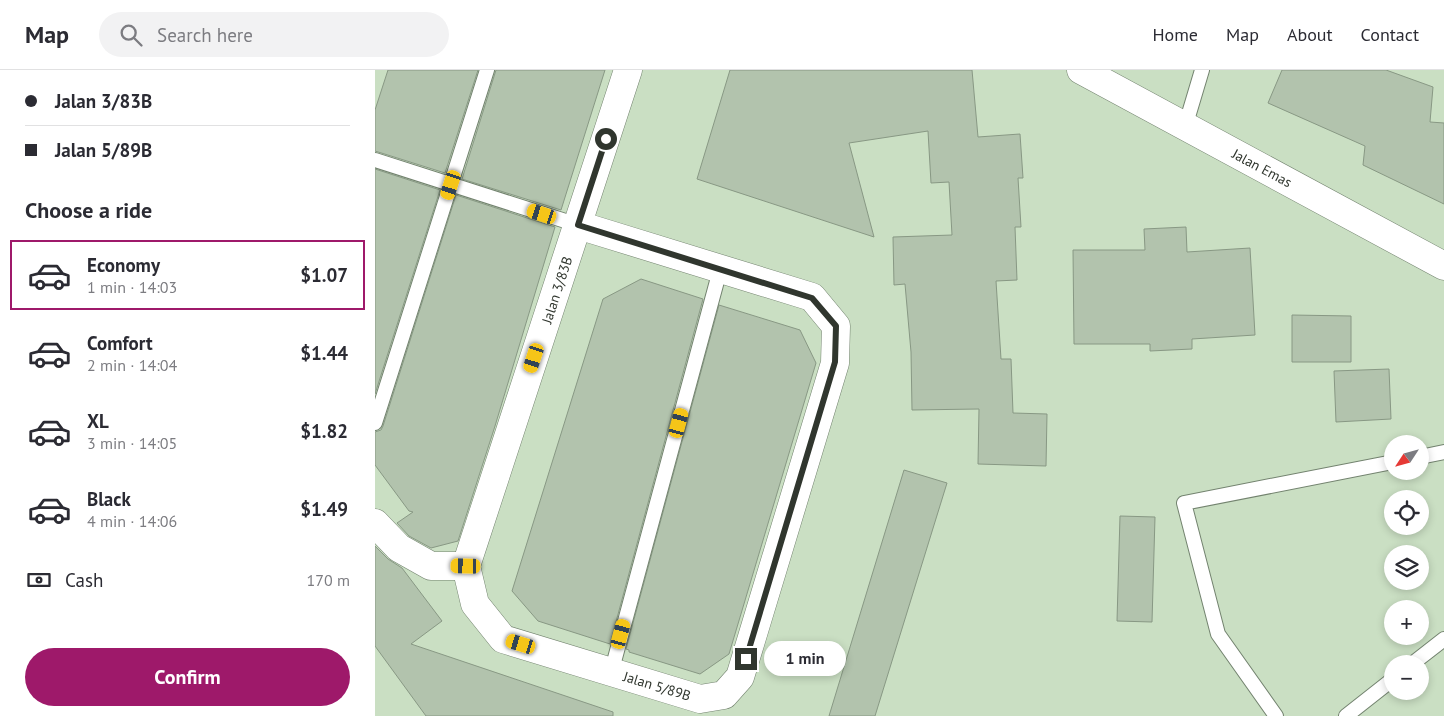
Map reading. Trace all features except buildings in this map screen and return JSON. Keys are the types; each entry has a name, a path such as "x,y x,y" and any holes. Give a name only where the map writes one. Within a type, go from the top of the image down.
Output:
{"street":[{"name":"Jalan 3/83B","path":"466,566 628,70"},
{"name":"Jalan Emas","path":"1081,70 1444,266"},
{"name":"Jalan 5/89B","path":"466,566 475,604 503,639 699,699 724,696 740,678 835,362 836,326 812,298 578,225"},
{"path":"375,523 399,548 431,566 466,566"}],"lane":[{"path":"375,423 487,70"},
{"path":"1185,127 1202,70"},
{"path":"375,160 578,225"},
{"path":"611,672 720,270"},
{"path":"1429,455 1444,452"},
{"path":"1276,716 1218,634 1183,503 1384,464"},
{"path":"1424,655 1444,639"},
{"path":"1346,716 1384,686"}],"shaded area":[{"path":"375,70 1444,70 1444,716 375,716"}],"route":[{"path":"606,139 578,225 812,298 836,326 835,362 746,659"}]}
